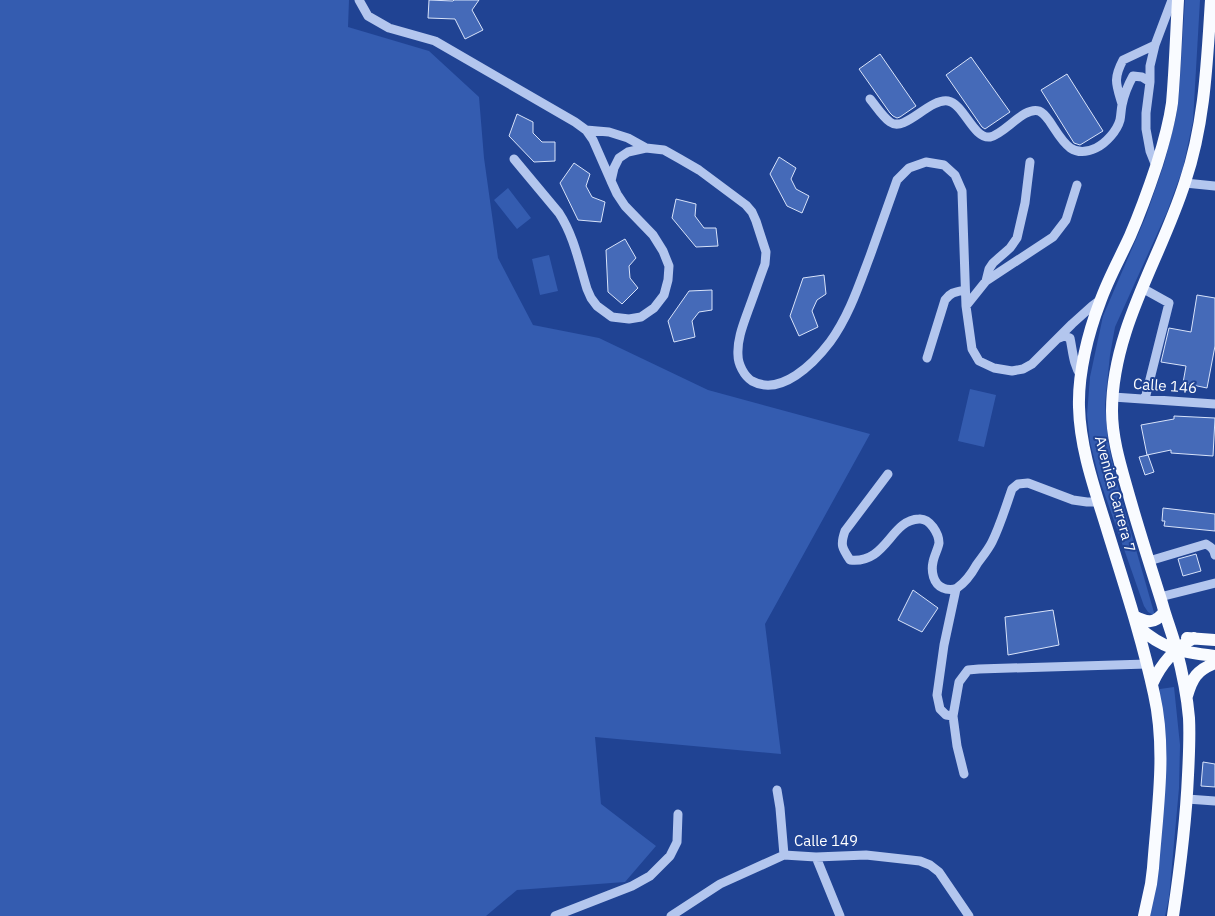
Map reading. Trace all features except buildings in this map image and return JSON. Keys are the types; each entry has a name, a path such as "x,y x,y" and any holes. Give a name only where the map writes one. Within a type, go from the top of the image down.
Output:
{"main road":[{"name":"Avenida Carrera 7","path":"1144,916 1152,876 1161,757 1159,724 1152,684 1136,621 1086,455 1079,406 1081,376 1100,300 1130,235 1164,139 1172,105 1178,0"},
{"name":"Avenida Carrera 7","path":"1173,916 1180,872 1187,799 1189,736 1186,698 1176,650 1117,449 1113,429 1113,396 1129,321 1185,183 1199,128 1212,38 1211,0"},
{"path":"1136,621 1154,620 1164,612"},
{"path":"1136,621 1152,638 1176,650 1215,656"},
{"path":"1171,632 1182,638 1215,640"},
{"path":"1152,684 1162,665 1176,650 1194,638"},
{"path":"1186,698 1197,673 1215,663"}],"street":[{"path":"359,0 368,16 389,28 435,42 586,130 593,140 617,194 625,206 653,235 663,251 669,266 664,295 654,308 641,317 629,320 612,317 597,306 587,289 566,222 514,159"},
{"path":"1156,166 1150,151 1146,129 1150,66 1155,45 1172,0"},
{"path":"1122,104 1117,87 1116,73 1122,60 1155,45"},
{"path":"870,98 888,121 894,124 905,122 931,105 942,101 950,101 957,106 980,134 987,137 994,136 1028,112 1037,110 1044,114 1063,142 1070,149 1077,152 1096,148 1106,141 1120,122 1122,104 1133,76 1142,77 1150,82"},
{"path":"586,130 609,132 628,138 646,148"},
{"path":"611,181 619,158 628,152 646,148 664,150 699,170 746,204 752,212 766,252 765,264 739,338 738,356 741,368 749,379 760,385 775,385 793,378 814,361 830,341 857,292 897,180 909,168 926,162 944,165 956,176 962,191 966,306 972,348 979,361 994,368 1012,371 1023,369 1032,364 1079,317 1100,300"},
{"path":"986,281 989,269 993,263 1010,248 1017,238 1025,203 1030,162"},
{"path":"1185,183 1215,186"},
{"path":"966,306 986,281 1054,237 1066,220 1076,185"},
{"path":"1142,288 1169,303 1145,399"},
{"path":"927,358 945,300 949,294 965,290"},
{"path":"1059,338 1064,336 1070,338 1076,370 1081,376"},
{"name":"Calle 146","path":"1113,396 1215,404"},
{"path":"888,474 845,531 841,542 844,551 850,560 864,560 884,547 903,525 919,519 924,520 932,525 939,543 933,562 935,580 942,588 956,589"},
{"path":"953,716 946,715 940,709 936,695 956,589 969,576 992,543 1012,489 1018,484 1028,483 1073,500 1099,502"},
{"path":"1149,561 1206,544 1211,546 1215,555"},
{"path":"1160,597 1215,583"},
{"path":"964,774 957,746 953,716 959,682 968,670 1147,664"},
{"path":"777,790 784,855"},
{"path":"1187,799 1215,802"},
{"path":"555,916 632,886 650,876 670,856 677,842 678,814"},
{"name":"Calle 149","path":"671,916 720,884 784,855 866,855 926,863 939,872 970,916"},
{"path":"816,856 840,916"}],"shaded area":[{"path":"0,0 349,0 348,27 429,51 479,97 484,158 498,258 533,325 599,338 708,390 870,434 765,624 781,754 595,737 601,804 656,846 625,882 517,890 486,916 0,916"},
{"path":"1185,0 1200,0 1193,121 1183,168 1167,212 1115,327 1105,404 1108,440 1115,476 1155,616 1148,612 1144,606 1099,478 1090,442 1087,415 1090,377 1103,316 1146,216 1164,164 1176,117"},
{"path":"508,188 531,218 517,229 494,200"},
{"path":"549,255 558,291 540,295 532,259"},
{"path":"970,389 996,395 984,447 958,441"},
{"path":"1174,687 1180,745 1179,788 1169,898 1165,916 1150,916 1158,700 1160,689"}]}
